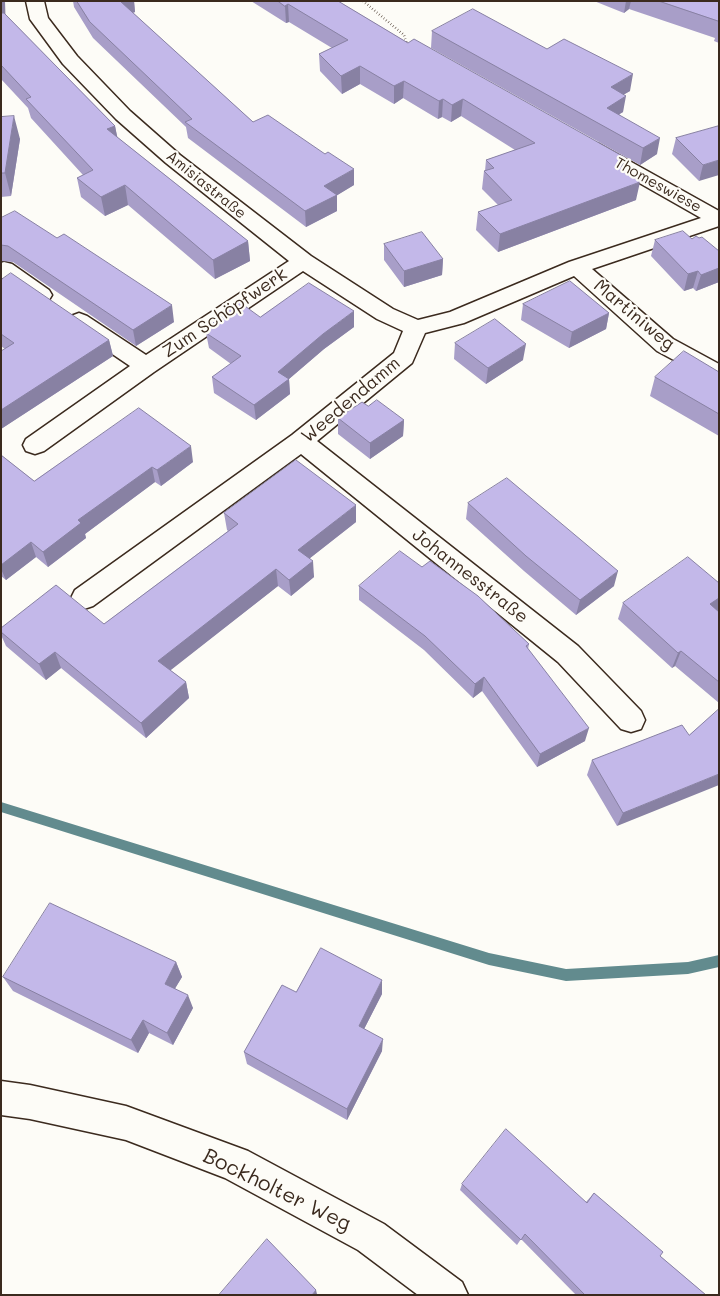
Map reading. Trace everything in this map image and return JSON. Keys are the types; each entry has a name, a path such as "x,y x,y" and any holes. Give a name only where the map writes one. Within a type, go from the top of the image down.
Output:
{"street":[{"name":"Amisiastraße","path":"35,1 39,19 70,60 123,115 180,165 304,260 385,314 416,328"},
{"name":"Thomeswiese","path":"580,141 718,219"},
{"path":"416,328 456,318 577,266 718,219"},
{"name":"Zum Schöpfwerk","path":"35,444 146,366 304,260"},
{"name":"Martiniweg","path":"577,266 612,300 665,345 719,374"},
{"name":"Zum Schöpfwerk","path":"4,269 146,366"},
{"name":"Weedendamm","path":"84,598 300,441 404,356 416,328"},
{"name":"Johannesstraße","path":"300,441 568,654 632,720"},
{"name":"Bockholter Weg","path":"1,1098 30,1102 126,1123 235,1164 371,1237 444,1293"}],"path":[{"path":"363,1 404,35 407,44"}],"building":[{"path":"77,1 120,1 253,122 268,115 325,154 328,152 354,169 324,186 337,195 305,211 185,122 192,119 90,22"},
{"path":"278,1 338,1 408,43 414,39 626,158 618,163 640,182 500,234 478,212 512,200 484,171 494,168 486,160 535,143 463,99 452,105 443,99 439,101 404,81 394,86 360,66 341,76 319,54 348,40 288,4 285,6"},
{"path":"659,1 719,1 719,21"},
{"path":"473,9 547,49 564,39 633,74 611,87 626,96 607,108 660,138 643,148 432,31"},
{"path":"1,13 4,13 115,126 107,129 248,241 213,260 125,185 101,197 77,178 93,170 26,99 31,97 1,65"},
{"path":"14,116 5,173 1,173 1,117"},
{"path":"719,126 719,160 703,165 676,138"},
{"path":"15,211 57,238 64,234 172,305 133,330 8,246 1,245 1,218"},
{"path":"683,231 692,239 696,236 702,237 719,251 719,268 701,275 698,271 688,274 655,240"},
{"path":"422,232 443,259 404,271 384,244"},
{"path":"11,273 109,340 1,410 1,351 14,343 1,334 1,280"},
{"path":"570,281 609,313 572,332 523,304"},
{"path":"309,283 354,311 278,372 289,379 254,405 212,377 241,356 206,333 223,310 238,301 260,317"},
{"path":"495,319 526,344 488,368 455,343"},
{"path":"684,351 719,372 719,414 655,377"},
{"path":"377,400 404,420 370,443 338,418 362,402 368,406"},
{"path":"139,408 191,446 157,470 152,467 78,520 81,523 43,552 31,542 1,565 1,455 34,481"},
{"path":"296,460 356,505 298,550 313,561 289,580 276,569 158,661 186,682 141,723 55,652 39,664 1,632 1,628 56,585 104,624 238,524 224,513"},
{"path":"507,478 618,571 580,600 526,556 468,503"},
{"path":"400,551 422,567 430,561 478,596 529,644 526,646 589,728 540,754 484,677 475,684 425,636 359,586"},
{"path":"688,557 719,583 719,598 710,604 719,612 719,682 681,651 678,653 623,603"},
{"path":"719,709 719,774 623,813 592,760 682,725 689,735"},
{"path":"50,903 176,962 165,984 188,995 167,1033 143,1020 131,1040 3,977"},
{"path":"321,948 382,980 359,1026 383,1039 347,1109 244,1052 282,985 296,992"},
{"path":"506,1129 587,1203 594,1193 663,1252 660,1256 706,1295 585,1295 525,1234 521,1240 462,1184"},
{"path":"267,1239 316,1290 312,1295 219,1295"}],"waterway":[{"path":"1,807 489,959 566,975 688,968 719,961"}]}
